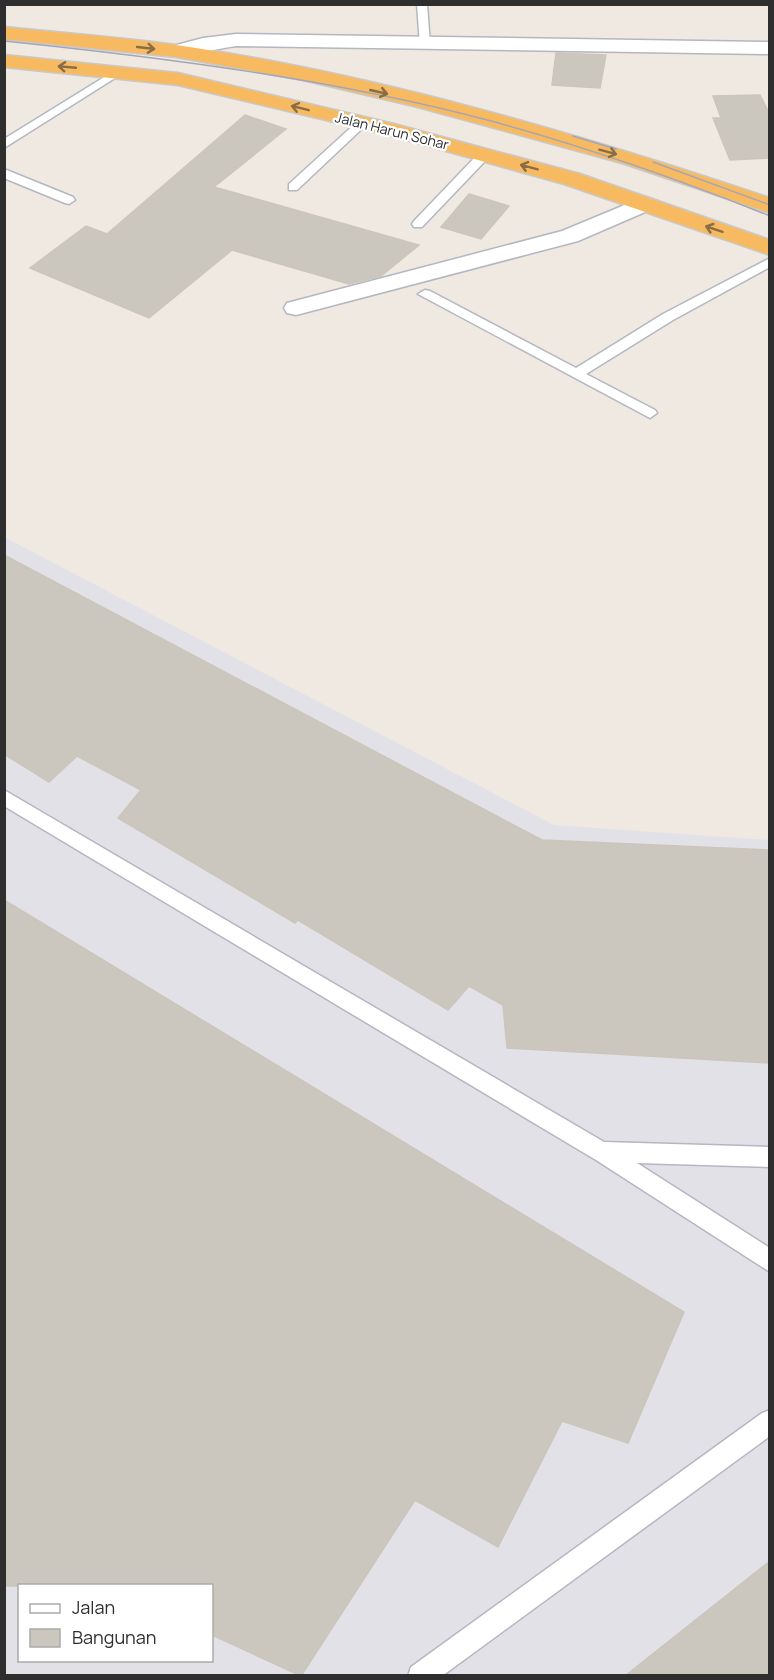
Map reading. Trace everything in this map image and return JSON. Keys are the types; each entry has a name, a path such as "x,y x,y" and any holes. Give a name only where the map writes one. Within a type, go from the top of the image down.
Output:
{"highway":[{"path":"4,33 176,51 303,74 419,101 630,158 770,206"},
{"name":"Jalan Harun Sohar","path":"4,61 119,71 178,79 362,123 572,179 770,248"}],"street":[{"path":"176,51 203,44 236,40 425,45 770,48"},
{"path":"296,308 570,236 644,204"}],"lane":[{"path":"422,4 425,45"},
{"path":"4,145 119,71"},
{"path":"293,187 362,123"},
{"path":"418,224 484,155"},
{"path":"4,173 69,200"},
{"path":"576,374 668,317 770,262"},
{"path":"425,294 650,413"},
{"path":"4,797 601,1152 770,1261"},
{"path":"601,1152 770,1157"},
{"path":"420,1676 770,1421"}],"shaded area":[{"path":"4,537 554,825 769,840 769,1675 5,1675"}],"building":[{"path":"556,53 606,55 600,88 552,85"},
{"path":"760,95 770,115 770,158 730,160 713,118 721,118 713,96"},
{"path":"245,115 286,129 214,187 419,245 381,276 349,284 232,250 149,318 30,268 86,226 107,234"},
{"path":"469,194 509,206 481,239 441,227"},
{"path":"4,555 542,840 770,850 770,1063 507,1048 503,1005 469,986 448,1010 298,920 295,923 118,818 141,790 77,756 49,782 4,754"},
{"path":"4,900 684,1312 628,1443 562,1421 498,1547 415,1500 301,1676 213,1635 213,1584 18,1584 18,1586 4,1586"},
{"path":"770,1561 770,1676 625,1676"}],"tram line":[{"path":"4,41 249,72 431,106 527,131 597,153 770,216"},
{"path":"573,136 616,149"},
{"path":"653,162 770,205"}]}
